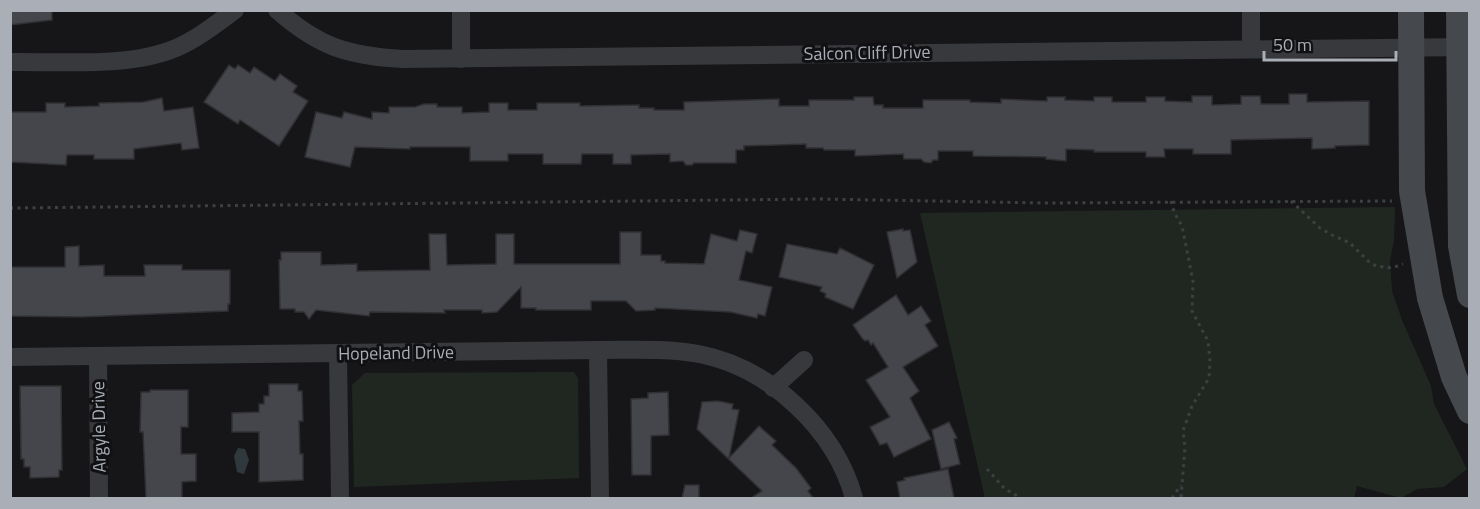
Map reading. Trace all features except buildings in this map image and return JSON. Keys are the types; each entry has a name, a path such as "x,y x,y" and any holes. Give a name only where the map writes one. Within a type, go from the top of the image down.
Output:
{"main road":[{"path":"1411,10 1412,191 1422,257 1441,336 1454,377 1470,411"},
{"path":"1459,10 1464,47 1461,246 1470,295"}],"street":[{"path":"10,62 142,58 185,44 235,10"},
{"name":"Salcon Cliff Drive","path":"277,10 312,38 337,49 368,57 461,59 1464,47"},
{"path":"461,10 461,59"},
{"path":"1251,10 1251,48"},
{"path":"598,350 600,498"},
{"name":"Hopeland Drive","path":"10,357 598,350 662,350 702,355 748,371 774,388 800,410 824,437 847,478 854,498"},
{"path":"338,354 340,498"},
{"name":"Argyle Drive","path":"98,356 99,498"},
{"path":"774,388 804,360"}],"path":[{"path":"10,208 818,199 1045,203 1387,201"},
{"path":"1171,201 1182,226 1193,281 1192,311 1208,340 1210,361 1209,378 1192,406 1183,431 1185,447 1181,498"},
{"path":"1291,201 1320,228 1350,243 1376,266 1392,268 1403,264"},
{"path":"987,469 1005,489 1021,498"},
{"path":"1172,498 1181,484"}],"shaded area":[{"path":"1395,207 1394,240 1390,261 1392,291 1431,386 1434,404 1467,469 1444,487 1417,489 1401,498 1357,486 1354,498 985,498 920,213"},
{"path":"574,372 578,378 579,478 354,487 352,385 365,373"},
{"path":"238,448 245,449 249,460 244,474 237,472 234,456"}]}
